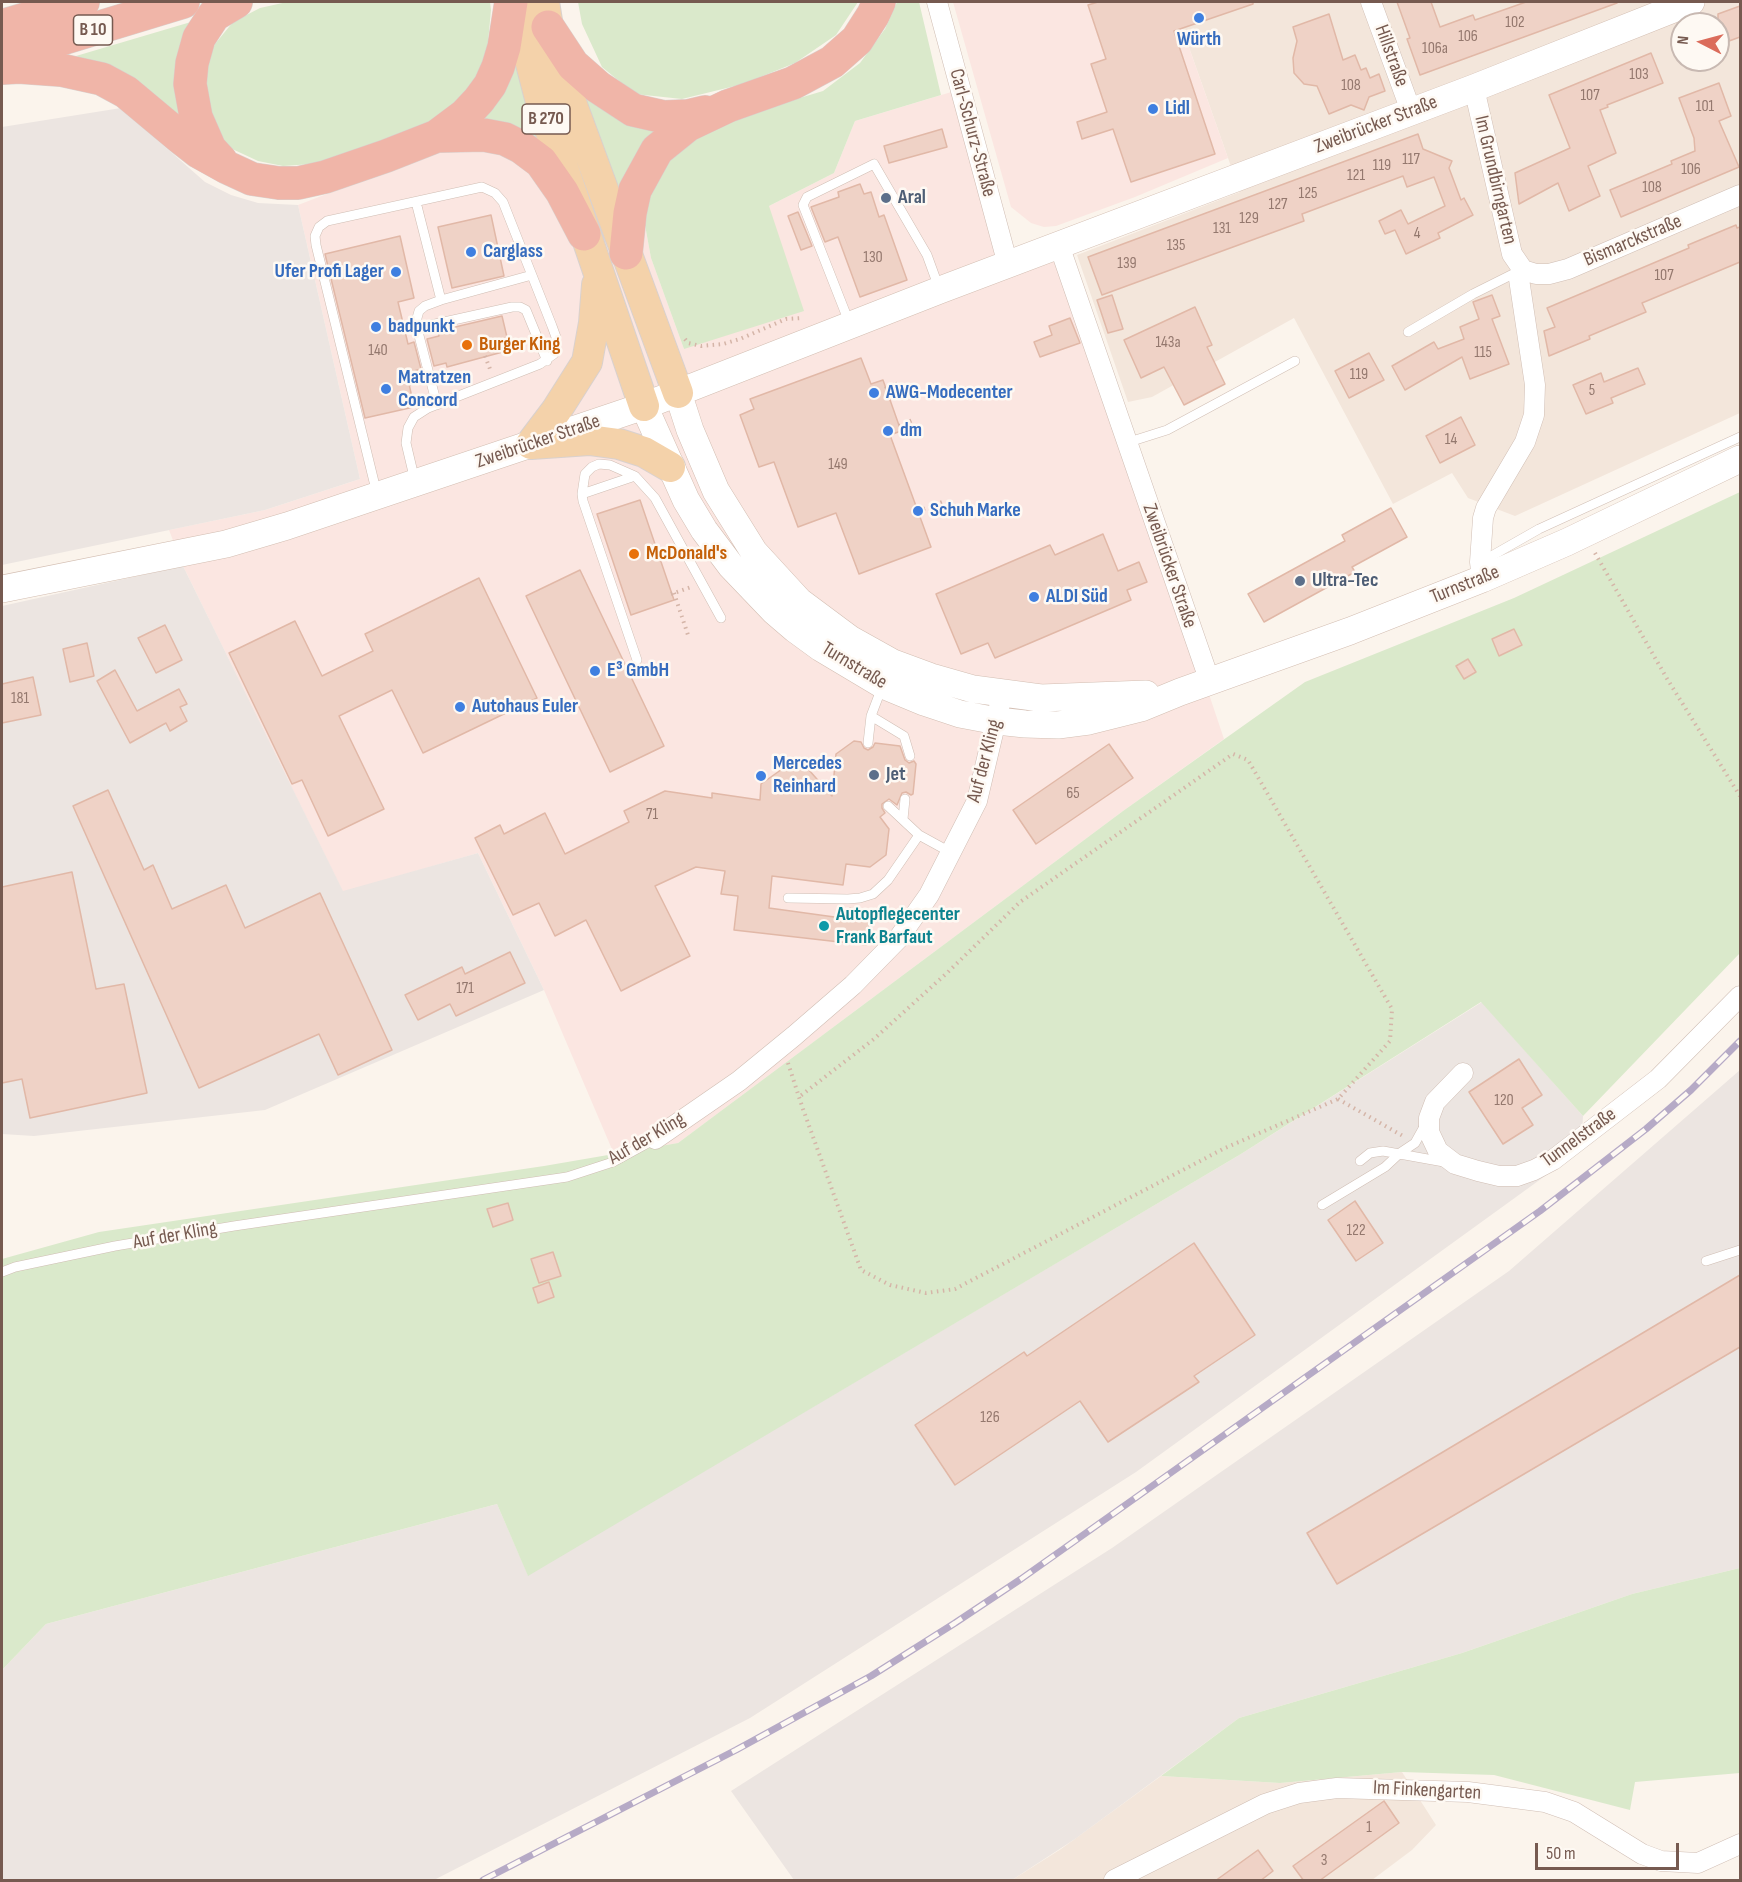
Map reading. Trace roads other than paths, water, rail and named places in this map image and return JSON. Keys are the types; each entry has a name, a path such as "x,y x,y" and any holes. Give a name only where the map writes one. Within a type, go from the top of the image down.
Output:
{"highway":[{"name":"B 10","path":"2,26 56,8 83,2"},
{"name":"B 10","path":"2,57 183,2"},
{"path":"226,167 210,148 196,117 190,84 198,38 214,15 236,2"},
{"path":"2,68 61,70 102,80 126,92 199,152 226,167 252,179 298,183 326,177 437,136 465,115 490,85 504,47 511,2"},
{"path":"546,14 573,65 598,87 633,110 664,117 688,116 728,106 794,83 832,62 857,40 879,2"},
{"path":"626,253 635,190 657,150 688,125 728,106"},
{"path":"437,136 484,135 505,139 521,147 541,162 562,192 584,234"}],"main road":[{"name":"B 270","path":"515,2 542,106 644,406"},
{"name":"B 270","path":"546,14 573,108 678,393"},
{"path":"531,444 556,411 587,362 594,323 597,273"},
{"path":"531,444 589,440 619,444 644,452 670,467"}],"street":[{"name":"Carl-Schurz-Straße","path":"937,2 1008,264"},
{"name":"Hillstraße","path":"1371,2 1411,111"},
{"name":"Zweibrücker Straße","path":"2,589 226,544 287,526 644,406 850,324 1474,88 1691,2"},
{"name":"Im Grundbirngarten","path":"1474,88 1512,254 1523,270 1519,279 1535,385 1534,416 1525,442 1486,508 1483,518 1481,570"},
{"name":"Bismarckstraße","path":"1523,270 1536,274 1548,274 1568,269 1740,195"},
{"name":"Zweibrücker Straße","path":"1059,245 1210,682"},
{"name":"Turnstraße","path":"678,393 690,430 716,491 754,552 783,585 824,621 850,639 888,674 924,702 960,714 997,721 1058,725 1089,721 1141,708 1350,631 1481,570 1567,542 1740,459"},
{"name":"Turnstraße","path":"644,406 670,467 704,530 731,566 761,598 795,629 821,648 888,674 952,683 1002,694 1053,698 1180,692"},
{"name":"Auf der Kling","path":"655,1139 739,1081 783,1045 853,985 898,939 929,895 977,801 1002,694"},
{"name":"Tunnelstraße","path":"1429,1118 1430,1132 1438,1151 1455,1164 1499,1176 1517,1176 1534,1170 1553,1160 1658,1079 1740,996"},
{"path":"1429,1118 1434,1102 1463,1072"},
{"name":"Im Finkengarten","path":"1114,1881 1265,1804 1299,1793 1337,1788 1468,1792 1545,1802 1574,1812 1641,1854 1661,1861 1698,1863 1740,1844"}],"lane":[{"path":"850,324 803,205 807,197 874,165 927,255 940,290"},
{"path":"377,496 315,236 319,227 327,221 482,187 495,193 503,202 556,337 554,354 547,361 437,405 414,417 408,428 406,442 416,483"},
{"path":"416,202 441,300"},
{"path":"1408,332 1483,288 1516,271 1523,270"},
{"path":"437,405 417,328 419,311 441,300 532,275"},
{"path":"417,328 520,307 526,310 547,361"},
{"path":"1126,443 1167,430 1295,361"},
{"path":"1481,570 1539,529 1740,437"},
{"path":"637,660 583,501 585,474 592,467 599,464 610,465 635,476 655,498 722,618"},
{"path":"582,494 635,476"},
{"path":"868,743 871,716 888,674"},
{"path":"871,716 904,736 910,756"},
{"path":"903,819 905,799"},
{"path":"888,806 919,835 950,852"},
{"path":"788,898 848,899 873,894 888,880 919,835"},
{"path":"1322,1205 1385,1167 1414,1143 1429,1118"},
{"name":"Auf der Kling","path":"2,1272 15,1267 115,1246 567,1177 613,1162 655,1139"},
{"path":"1360,1161 1370,1153 1383,1151 1455,1164"},
{"path":"1706,1262 1740,1250"}],"railway":[{"path":"483,1880 736,1750 871,1676 1021,1579 1540,1211 1646,1129 1691,1090 1740,1041"}],"place":[{"name":"Würth","path":"1199,18"},
{"name":"Lidl","path":"1153,109"},
{"name":"Aral","path":"886,198"},
{"name":"Carglass","path":"471,252"},
{"name":"Ufer Profi Lager","path":"396,272"},
{"name":"badpunkt","path":"376,327"},
{"name":"Burger King","path":"467,345"},
{"name":"Matratzen Concord","path":"386,389"},
{"name":"AWG-Modecenter","path":"874,393"},
{"name":"dm","path":"888,431"},
{"name":"Schuh Marke","path":"918,511"},
{"name":"McDonald's","path":"634,554"},
{"name":"Ultra-Tec","path":"1300,581"},
{"name":"ALDI Süd","path":"1034,597"},
{"name":"E³ GmbH","path":"595,671"},
{"name":"Autohaus Euler","path":"460,707"},
{"name":"Jet","path":"874,775"},
{"name":"Mercedes Reinhard","path":"761,776"},
{"name":"Autopflegecenter Frank Barfaut","path":"824,926"}]}
